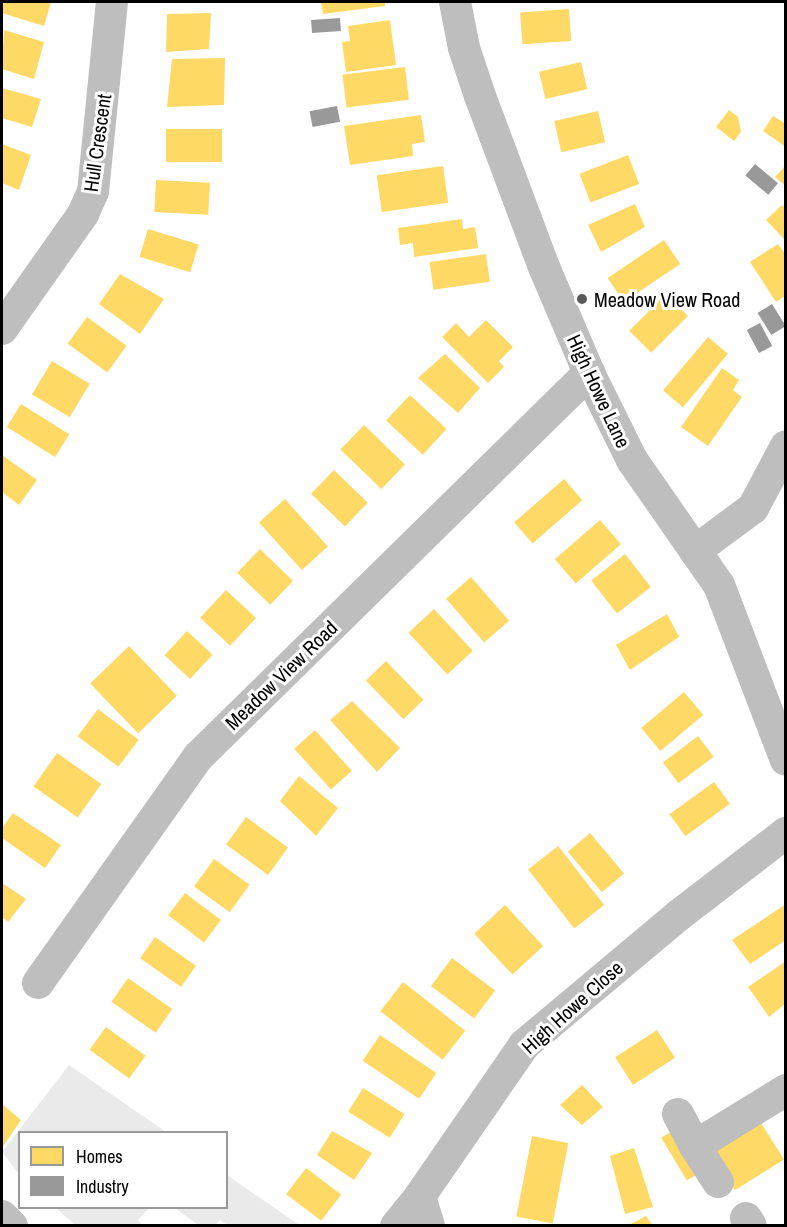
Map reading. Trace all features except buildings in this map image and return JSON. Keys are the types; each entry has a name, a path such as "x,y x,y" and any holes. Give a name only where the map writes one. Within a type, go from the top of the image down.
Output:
{"street":[{"name":"Hull Crescent","path":"2,329 83,214 93,192 112,2"},
{"name":"High Howe Lane","path":"455,2 464,48 484,107 589,373 632,460 719,585 786,760"},
{"name":"Meadow View Road","path":"38,983 199,756 589,373"},
{"path":"694,551 753,508 786,446"},
{"name":"High Howe Close","path":"396,1226 420,1196 524,1045 679,915 786,833"},
{"path":"695,1146 786,1090"},
{"path":"678,1114 718,1182"},
{"path":"420,1196 429,1226"}],"shaded area":[{"path":"69,1065 165,1131 18,1131"},
{"path":"18,1131 18,1173 2,1152"},
{"path":"228,1176 299,1225 227,1225 220,1220 215,1225 198,1225 176,1209 228,1209"},
{"path":"57,1209 148,1209 138,1220 143,1226 75,1225"}],"place":[{"name":"Meadow View Road","path":"582,299"}]}
